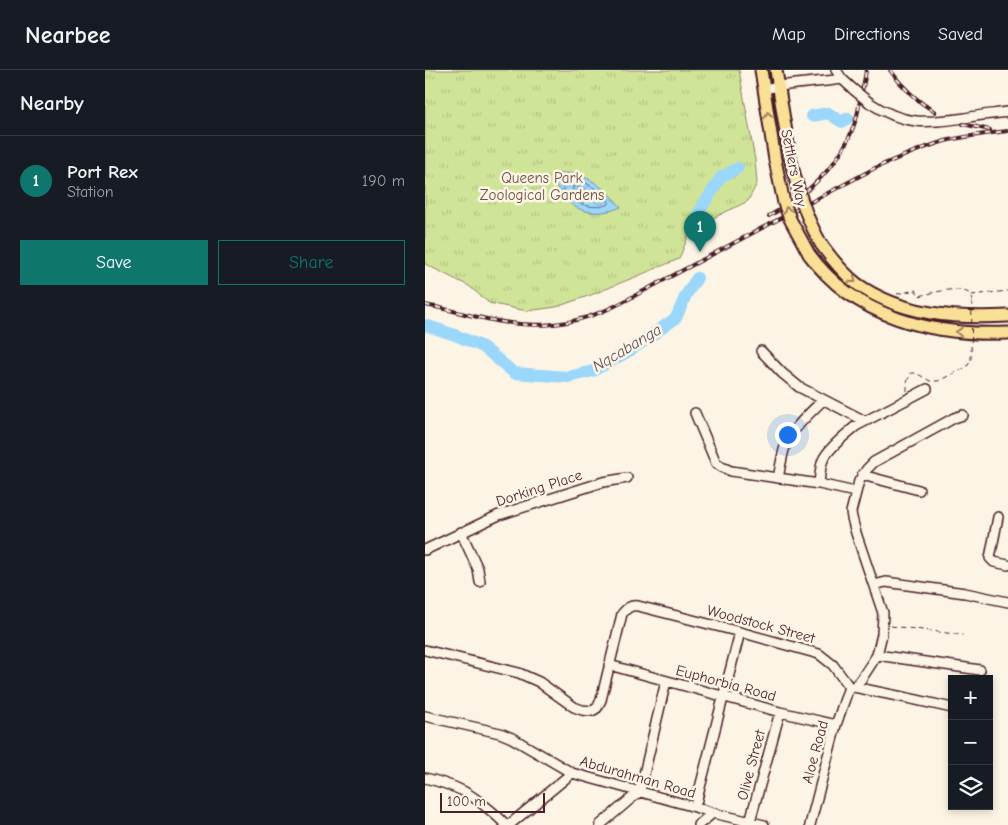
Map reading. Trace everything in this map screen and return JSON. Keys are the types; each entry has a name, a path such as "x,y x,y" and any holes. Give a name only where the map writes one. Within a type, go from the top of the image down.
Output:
{"main road":[{"name":"Settlers Way","path":"761,70 781,193 798,235 819,267 851,295 901,321 952,331 1008,333"},
{"name":"Settlers Way","path":"775,70 790,157 805,213 811,228 821,244 840,268 856,283 881,298 905,308 977,318 1008,316"}],"street":[{"path":"836,70 842,79 870,103 879,109 907,120 925,122 945,121 1008,112"},
{"path":"764,88 842,79"},
{"path":"761,351 781,373 799,387 865,421"},
{"path":"819,484 823,460 845,434 865,421 927,389"},
{"path":"778,478 783,452 788,440 803,420 823,400"},
{"path":"695,413 716,463 722,467 731,471 819,484 855,492"},
{"path":"963,415 954,418 874,462 862,475 855,492 851,518 883,613 881,640 877,655 980,670"},
{"path":"862,475 919,490"},
{"name":"Dorking Place","path":"425,550 499,516 603,482 627,478"},
{"path":"998,517 990,558 994,562 1008,565"},
{"path":"461,532 478,568 480,582"},
{"path":"874,585 886,582 965,593 1008,602"},
{"name":"Woodstock Street","path":"609,665 622,614 632,606 638,606 819,654 833,665 851,687"},
{"path":"695,807 740,632"},
{"path":"425,650 519,673 539,682 574,706 588,711 597,708 601,700 609,665"},
{"name":"Aloe Road","path":"810,825 836,726 851,687 862,678 877,655"},
{"name":"Euphorbia Road","path":"609,665 836,726"},
{"path":"600,825 640,791 666,681"},
{"path":"851,687 948,707"},
{"name":"Olive Street","path":"750,823 780,712"},
{"name":"Abdurahman Road","path":"425,716 506,735 573,774 750,823 764,825"},
{"path":"425,778 464,792 508,825 573,774"},
{"path":"698,825 713,813"}],"path":[{"path":"881,298 916,290 919,296 956,289 968,292 971,295 1008,291"},
{"path":"908,399 907,382 911,373 916,373 930,381 938,381 967,367 971,360 971,295"},
{"path":"883,625 963,635"}],"green space":[{"name":"Queens Park Zoological Gardens","path":"425,70 739,70 755,160 757,183 748,201 691,229 679,259 591,295 556,307 527,311 489,303 469,286 425,264"}],"water":[{"path":"560,173 570,173 587,178 602,188 621,207 603,212 578,209 565,198 555,183 552,176"}],"waterway":[{"name":"Nqcabanga","path":"812,116 828,113 842,122 848,118"},
{"name":"Nqcabanga","path":"699,222 699,212 721,177 738,168"},
{"name":"Nqcabanga","path":"425,325 483,347 514,373 568,377 593,371 631,350 676,318 686,295 697,278"}],"railway":[{"path":"769,216 810,188 842,150 857,117 866,70"},
{"path":"890,70 910,93 935,112"},
{"path":"963,124 990,130"},
{"path":"425,305 516,324 551,324 586,318 621,303 875,168 945,141 1007,131"}],"place":[{"name":"Port Rex","path":"700,252"}]}
